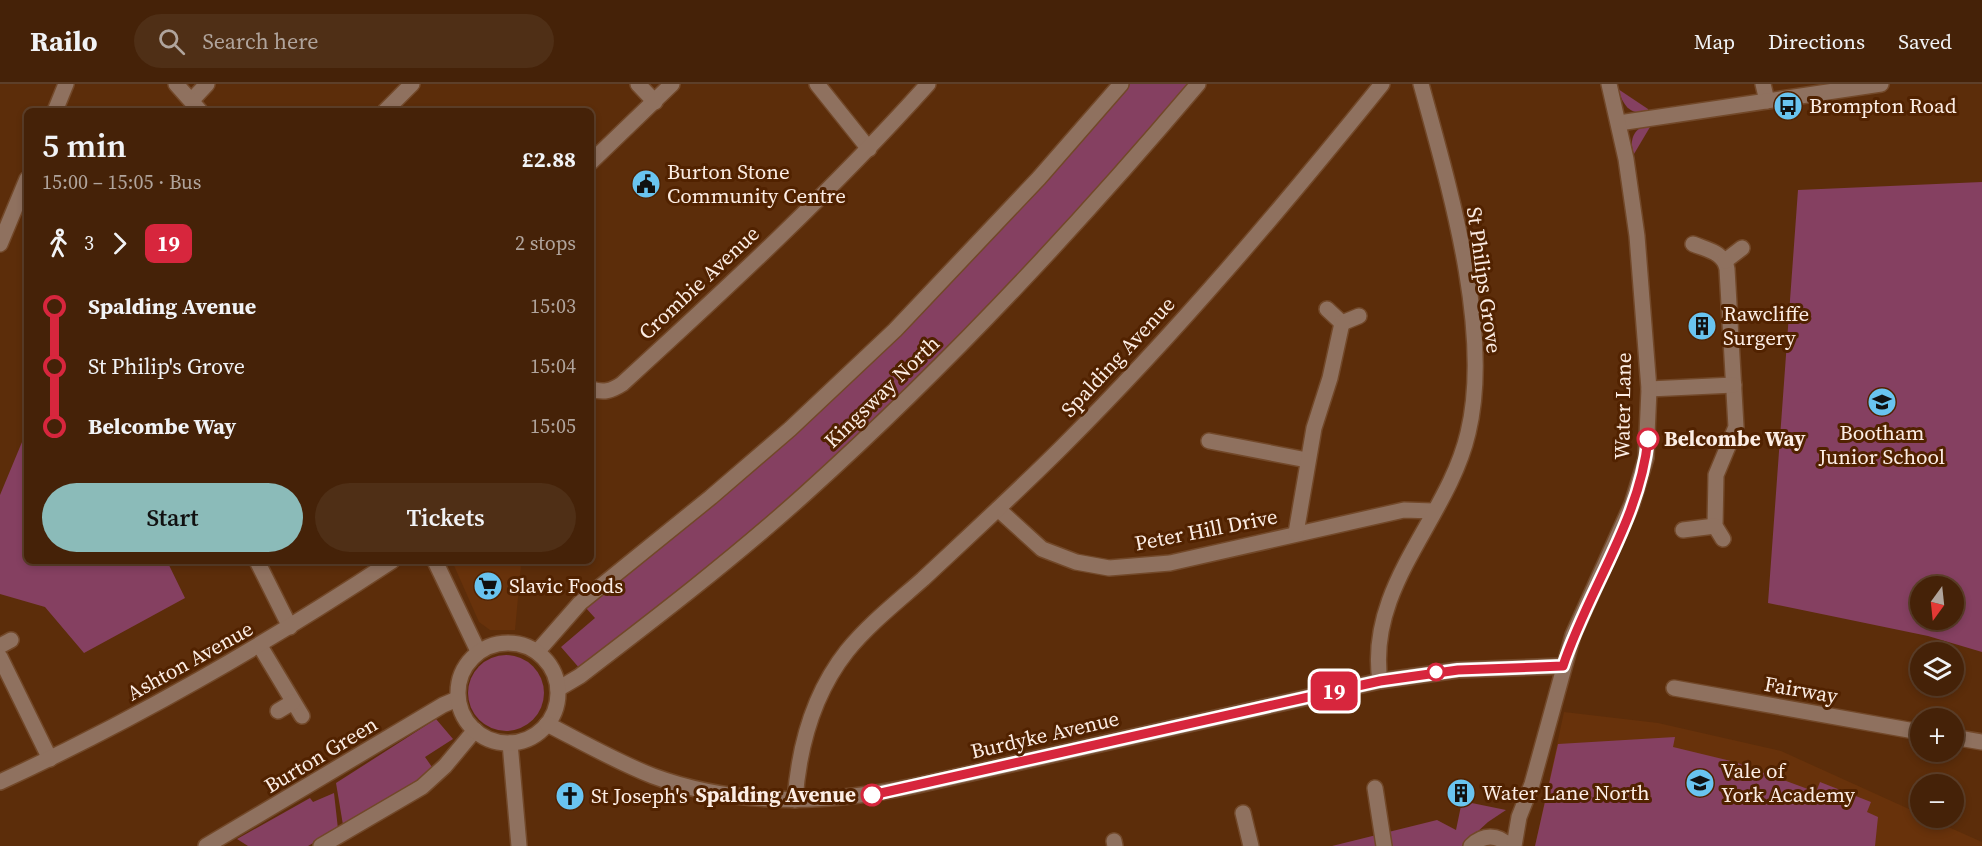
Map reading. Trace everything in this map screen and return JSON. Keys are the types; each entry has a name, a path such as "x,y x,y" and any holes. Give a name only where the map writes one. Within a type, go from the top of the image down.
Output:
{"street":[{"path":"56,108 66,84"},
{"path":"176,84 196,106 207,84"},
{"path":"389,108 412,84"},
{"path":"638,84 655,102"},
{"path":"594,159 672,84"},
{"path":"817,84 869,149"},
{"name":"Crombie Avenue","path":"594,390 612,391 622,384 718,296 869,149 928,84"},
{"name":"Kingsway North","path":"537,652 580,603 764,452 895,330 1039,178 1120,84"},
{"name":"Kingsway North","path":"558,689 595,664 722,565 857,446 973,332 1056,245 1198,84"},
{"name":"Spalding Avenue","path":"795,800 801,747 810,718 819,695 847,651 999,509 1135,372 1215,284 1382,84"},
{"name":"St Philips Grove","path":"1380,681 1378,644 1387,606 1410,554 1457,466 1469,431 1474,361 1465,263 1449,184 1421,84"},
{"name":"Water Lane","path":"1514,846 1519,817 1532,784 1563,666 1577,626 1641,480 1648,433 1649,389 1637,236 1619,123 1609,84"},
{"path":"1763,84 1767,101"},
{"path":"1619,123 1881,84"},
{"path":"0,244 24,186"},
{"path":"1683,530 1719,532 1716,475 1736,428 1725,261 1719,254 1693,244"},
{"path":"1725,261 1742,248"},
{"path":"1327,309 1342,323 1359,316"},
{"name":"Peter Hill Drive","path":"1296,533 1314,428 1324,399 1342,323"},
{"path":"1649,389 1734,385"},
{"path":"1209,441 1307,460"},
{"name":"Peter Hill Drive","path":"999,509 1042,549 1076,562 1109,568 1170,563 1404,510 1433,511"},
{"path":"258,564 290,627"},
{"name":"Ashton Avenue","path":"0,782 50,759 193,685 260,646 387,564"},
{"path":"436,564 478,651"},
{"path":"517,643 537,652 554,672 558,689 554,712 547,724 535,736 510,743 493,741 475,730 463,717 457,699 459,677 468,661 478,651 491,645 517,643"},
{"path":"260,646 302,716"},
{"path":"0,657 50,759"},
{"name":"Burdyke Avenue","path":"547,724 624,764 680,785 737,796 795,800 835,799 893,791 1380,681 1458,670 1563,666"},
{"name":"Fairway","path":"1674,688 1910,730"},
{"name":"Burton Green","path":"206,846 443,705 457,699"},
{"path":"278,711 293,702"},
{"path":"321,846 422,787 445,766 475,730"},
{"path":"1964,739 1982,742"},
{"path":"510,743 519,846"},
{"path":"1375,788 1384,846"},
{"path":"1243,813 1251,846"},
{"path":"1471,846 1519,817"},
{"path":"1487,837 1499,838 1509,846"}],"shaded area":[{"path":"1129,84 1190,84 1125,162 971,329 772,516 581,670 561,647 595,618 585,607 884,351 1043,186"},
{"path":"1618,89 1648,109 1649,113 1632,111 1628,108"},
{"path":"1650,124 1634,154 1632,139 1634,134 1640,128"},
{"name":"Bootham Junior School","path":"1982,182 1982,652 1964,647 1964,642 1948,642 1768,603 1798,190"},
{"path":"24,437 24,564 168,564 185,598 84,653 45,607 0,594 0,495"},
{"path":"453,564 520,564 515,630 490,630 479,622"},
{"path":"506,655 520,658 533,666 541,679 544,693 541,707 533,720 520,728 506,731 492,728 479,720 471,707 468,693 471,679 479,666 492,658"},
{"name":"Vale of York Academy","path":"1564,712 1658,723 1781,751 1910,809 1910,828 1950,828 1982,842 1982,846 1535,846"},
{"path":"436,719 453,739 425,757 434,770 343,825 336,783"},
{"name":"Vale of York Academy","path":"1675,737 1673,747 1735,762 1816,792 1820,782 1871,802 1867,812 1878,817 1875,846 1535,846 1558,744"},
{"path":"334,793 338,829 308,846 248,846 237,839 310,798 313,802"},
{"path":"1462,801 1506,810 1488,822 1462,846 1332,846 1437,820 1456,830"}],"bus line":[{"name":"19","path":"872,795 1416,674 1563,666 1573,635 1641,480 1648,439"}],"place":[{"name":"Brompton Road","path":"1788,106"},
{"name":"Burton Stone Community Centre","path":"646,184"},
{"name":"Rawcliffe Surgery","path":"1702,326"},
{"name":"Bootham Junior School","path":"1882,402"},
{"name":"Belcombe Way","path":"1648,439"},
{"name":"Slavic Foods","path":"488,586"},
{"name":"Vale of York Academy","path":"1700,783"},
{"name":"Water Lane North","path":"1461,793"},
{"name":"Spalding Avenue","path":"872,795"},
{"name":"St Joseph's","path":"570,796"}]}
